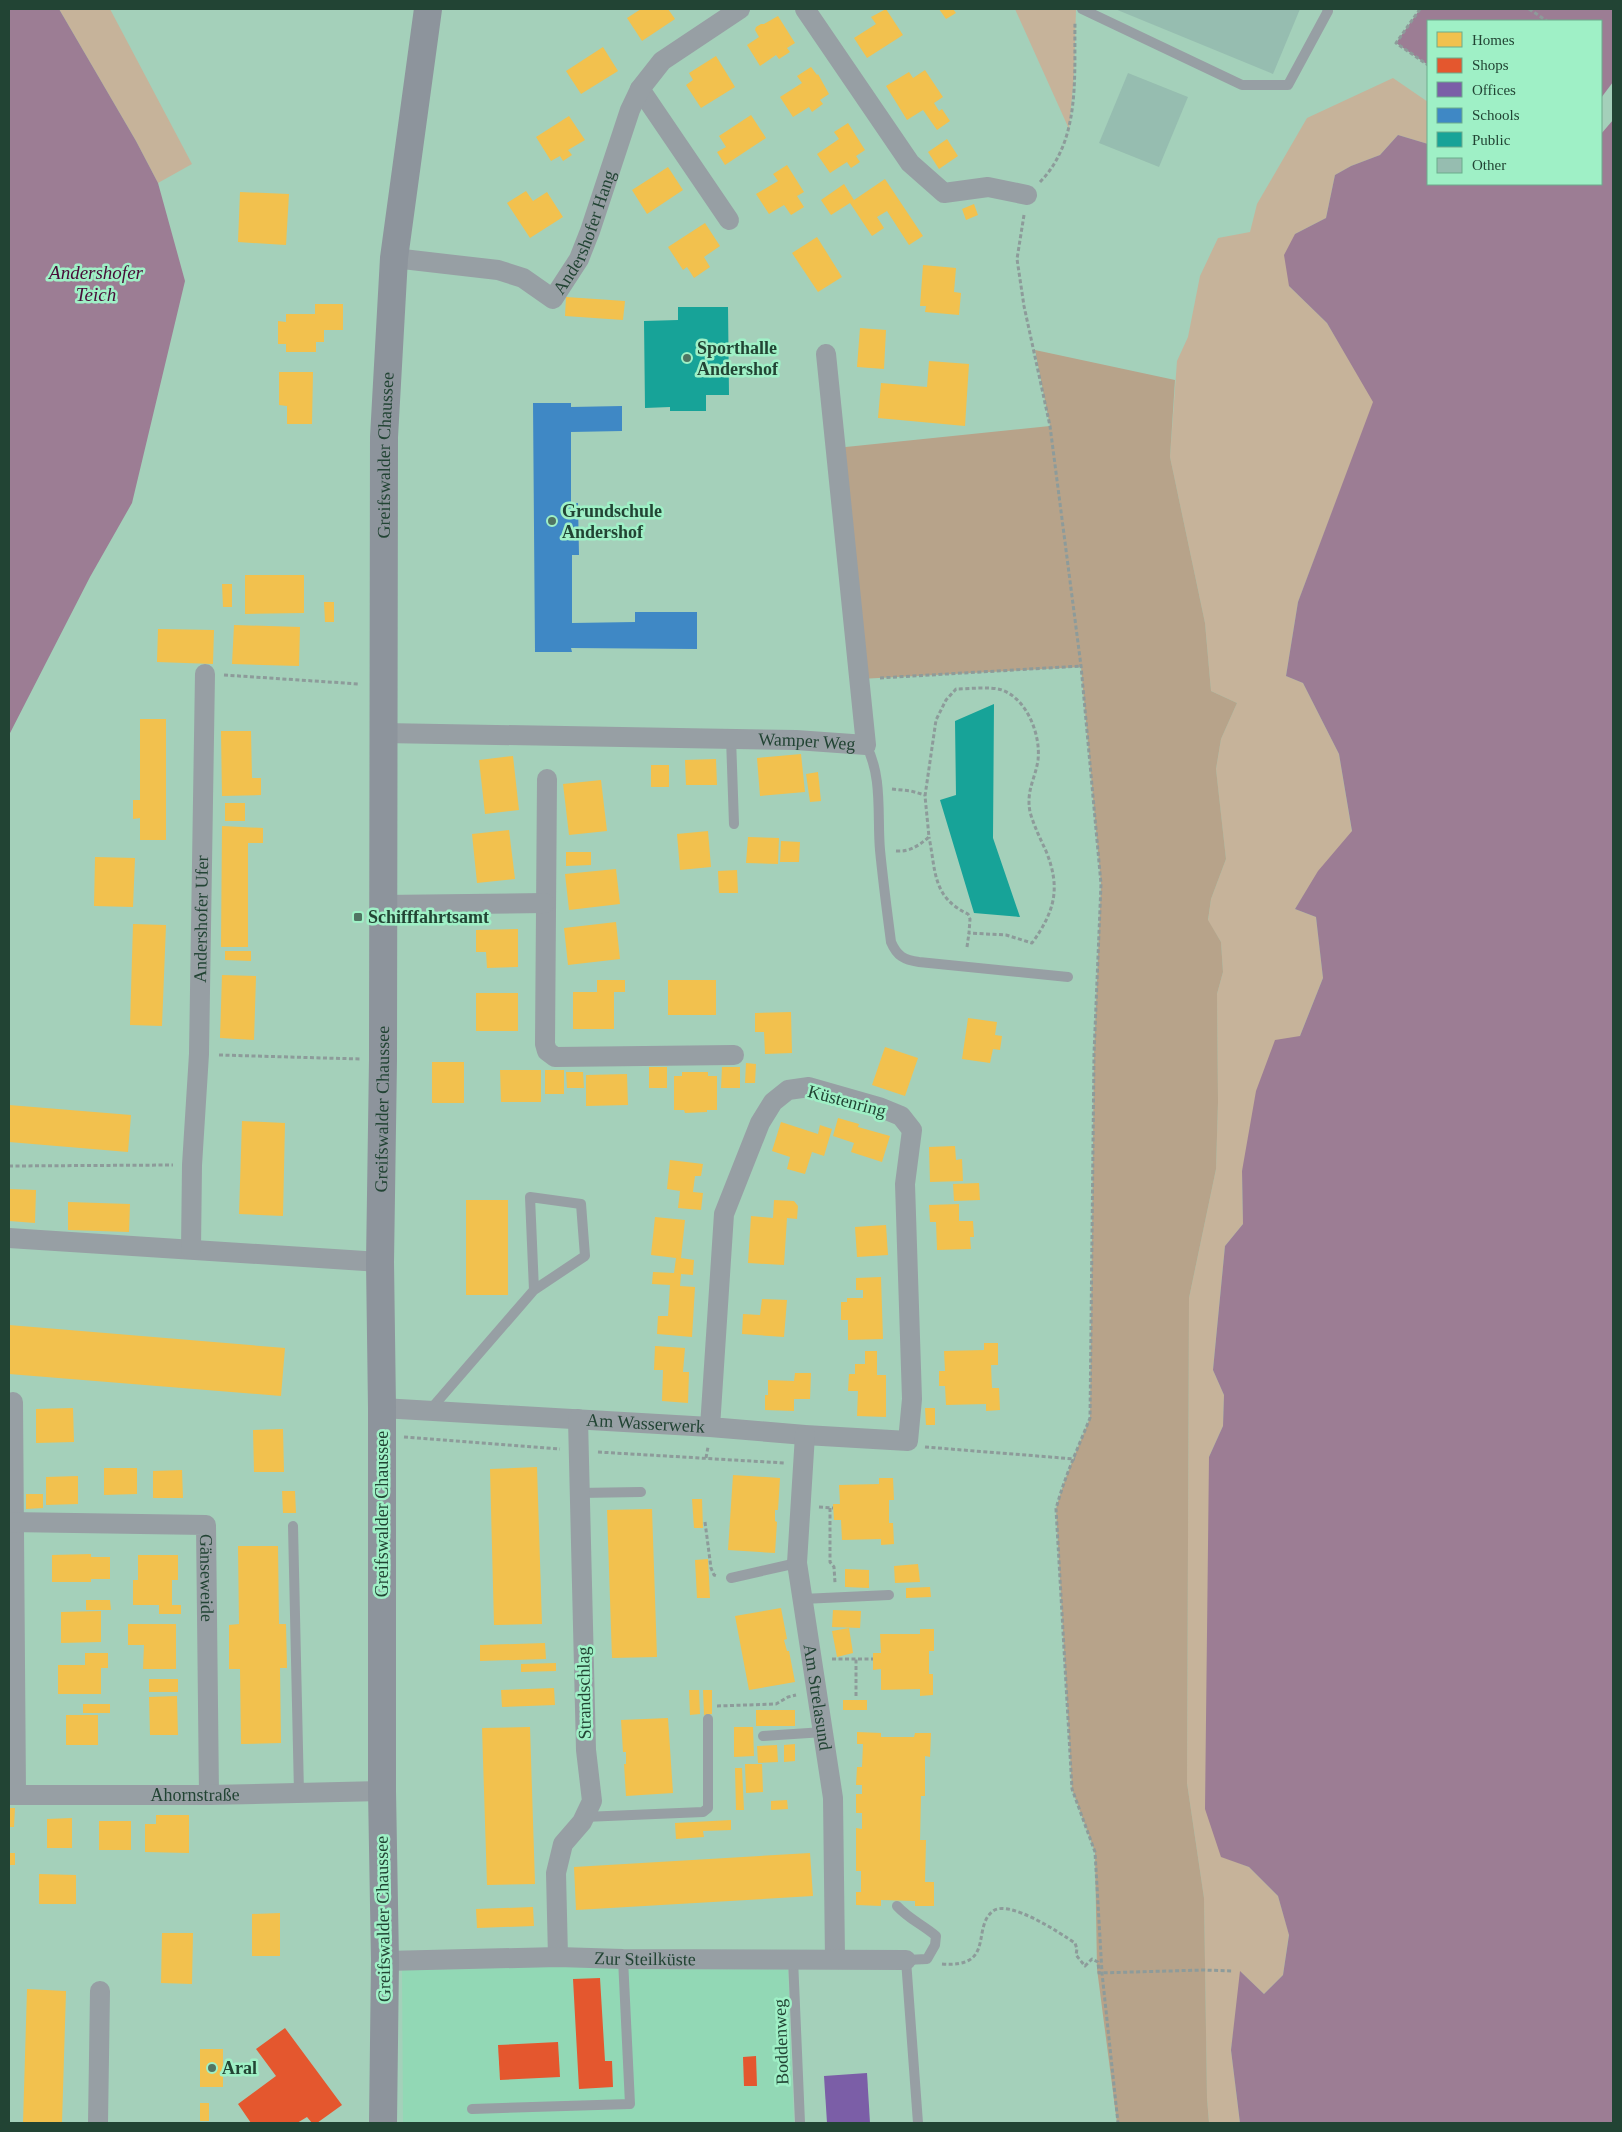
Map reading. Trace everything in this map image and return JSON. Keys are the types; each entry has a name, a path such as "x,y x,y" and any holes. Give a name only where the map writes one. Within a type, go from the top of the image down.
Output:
{"main road":[{"name":"Greifswalder Chaussee","path":"383,2123 384,1961 380,1262 383,1060 382,686 384,437 394,258 428,9"}],"street":[{"name":"Andershofer Hang","path":"394,258 498,270 523,278 553,299 579,259 630,110 640,90 662,60 740,9"},
{"path":"804,9 910,163 944,193 988,187 1027,195"},
{"path":"640,90 729,220"},
{"name":"Wamper Weg","path":"383,733 731,738 823,741 866,745 826,354"},
{"name":"Andershofer Ufer","path":"191,1249 192,1165 199,1054 206,674"},
{"path":"547,779 545,904 545,1044 547,1051 555,1056 734,1055"},
{"path":"383,905 545,904"},
{"name":"Küstenring","path":"710,1427 724,1214 760,1123 773,1102 788,1090 808,1087 880,1107 901,1116 912,1130 905,1184 912,1399 908,1442"},
{"path":"9,1238 380,1262"},
{"path":"12,1402 12,1795"},
{"name":"Am Wasserwerk","path":"382,1408 710,1427 908,1442"},
{"name":"Strandschlag","path":"558,1957 556,1873 563,1844 584,1817 592,1801 586,1750 578,1419"},
{"name":"Am Strelasund","path":"805,1435 797,1562 833,1798 835,1958"},
{"name":"Gänseweide","path":"11,1522 206,1525 209,1795"},
{"name":"Ahornstraße","path":"12,1795 209,1795 382,1791"},
{"name":"Zur Steilküste","path":"384,1961 558,1957 906,1960"},
{"path":"98,2123 100,1991"}],"lane":[{"path":"1082,9 1242,85 1288,85 1327,9"},
{"path":"731,738 734,824"},
{"path":"866,745 873,757 877,787 880,850 891,942 895,952 906,960 1068,977"},
{"path":"430,1410 534,1290 585,1256 581,1204 530,1197 534,1290"},
{"path":"579,1493 641,1492"},
{"path":"293,1526 300,1793"},
{"path":"731,1578 797,1562"},
{"path":"802,1599 889,1595"},
{"path":"584,1817 703,1812 708,1808 708,1719"},
{"path":"763,1736 824,1732"},
{"path":"897,1906 908,1918 926,1927 936,1936 935,1945 927,1959 906,1960 918,2123"},
{"path":"472,2109 630,2104 623,1959"},
{"name":"Boddenweg","path":"793,1959 800,2123"}],"path":[{"path":"1420,9 1396,43 1427,64"},
{"path":"1529,9 1546,20"},
{"path":"1075,18 1074,76 1069,129 1063,149 1046,175 1027,195 1017,259 1024,306 1050,426 1081,666 1101,884 1094,1054 1090,1418 1075,1459 1062,1485 1056,1509 1072,1789 1096,1852 1102,1973 1118,2123"},
{"path":"860,679 1081,666"},
{"path":"206,674 382,686"},
{"path":"967,947 970,919 968,914 950,904 944,897 936,878 929,837 925,795 936,720 946,700 956,689 1000,690 1013,696 1022,704 1031,720 1037,739 1038,760 1028,796 1035,829 1054,873 1054,901 1045,925 1032,943 1006,936 969,934"},
{"path":"877,787 911,791 925,795"},
{"path":"880,850 906,852 917,847 929,837"},
{"path":"199,1054 383,1060"},
{"path":"9,1166 192,1165"},
{"path":"908,1442 922,1447 1075,1459"},
{"path":"830,1508 830,1562 834,1567 836,1598"},
{"path":"705,1522 711,1568 714,1575 731,1578"},
{"path":"811,1659 873,1660"},
{"path":"856,1659 856,1696"},
{"path":"716,1706 776,1704 788,1697 816,1690"},
{"path":"927,1959 942,1964 960,1964 969,1960 980,1948 986,1919 993,1910 1005,1907 1016,1910 1064,1936 1075,1944 1077,1949 1076,1955 1085,1966 1094,1958 1099,1964 1097,1971 1102,1973 1232,1971"}],"shaded area":[{"path":"59,9 110,9 192,164 158,183 136,141"},
{"path":"1015,9 1076,9 1074,76 1069,129"},
{"path":"1393,78 1427,101 1427,144 1398,135 1380,155 1351,166 1335,175 1326,218 1295,234 1289,286 1327,323 1374,402 1298,602 1286,676 1303,683 1339,754 1352,832 1319,871 1295,909 1316,917 1323,978 1242,1171 1243,1224 1225,1246 1213,1370 1224,1395 1223,1426 1209,1457 1221,1856 1249,1867 1278,1896 1289,1934 1283,1975 1264,1994 1241,1972 1231,2050 1240,2123 1209,2123 1204,1898 1187,1783 1189,1298 1216,1169 1218,1102 1217,994 1223,972 1221,942 1208,921 1211,899 1226,859 1216,769 1221,739 1237,703 1211,691 1205,623 1170,457 1177,361 1188,337 1200,276 1218,238 1250,232 1257,204 1307,118"},
{"path":"1035,350 1175,380 1170,457 1205,623 1211,691 1237,703 1221,739 1216,769 1226,859 1211,899 1208,920 1221,942 1223,972 1217,994 1218,1102 1216,1169 1189,1298 1187,1783 1204,1898 1209,2123 1117,2123 1097,1969 1095,1852 1072,1789 1056,1509 1067,1474 1090,1418 1094,1054 1101,884 1081,667 860,679 836,448 1050,426"},
{"path":"788,1966 794,2123 403,2123 402,1967"}],"water":[{"name":"Andershofer Teich","path":"9,9 59,9 136,141 158,183 185,281 132,503 90,577 9,735"},
{"path":"1420,9 1613,9 1613,82 1602,97 1602,20 1427,20 1427,64 1396,43"},
{"path":"1613,120 1613,2123 1240,2123 1231,2050 1240,1971 1264,1994 1283,1975 1289,1935 1278,1896 1249,1867 1221,1857 1205,1809 1209,1457 1223,1426 1224,1395 1213,1370 1225,1246 1243,1224 1242,1171 1256,1091 1275,1040 1300,1036 1323,978 1316,917 1295,909 1318,871 1352,831 1339,754 1303,683 1286,676 1298,602 1373,402 1327,323 1289,286 1284,255 1295,234 1326,218 1335,175 1351,166 1380,155 1398,135 1427,144 1427,185 1602,185 1602,133"}],"building: Homes":[{"path":"641,9 668,9 675,19 642,41 627,18"},
{"path":"886,9 903,35 867,58 854,38 876,24 871,17"},
{"path":"939,9 953,9 956,13 946,19"},
{"path":"778,16 795,43 787,48 790,52 779,59 776,55 760,66 747,45 759,37 755,30 756,27"},
{"path":"603,47 618,71 581,94 566,71"},
{"path":"716,56 735,87 701,108 686,85 693,80 689,73"},
{"path":"811,67 818,74 829,94 820,100 823,104 812,112 809,107 793,117 780,97 802,83 797,76"},
{"path":"925,70 943,97 934,103 939,111 942,109 950,121 937,130 923,110 907,120 886,86 909,72 913,78"},
{"path":"751,115 766,138 725,165 717,152 726,147 719,136"},
{"path":"569,116 585,140 568,150 572,155 563,161 560,156 551,161 536,137"},
{"path":"848,123 865,150 856,156 860,162 851,168 847,162 830,173 817,154 839,139 834,132"},
{"path":"947,139 958,156 939,169 928,152"},
{"path":"787,165 804,192 797,196 804,207 791,215 784,205 769,214 756,194 778,181 773,174"},
{"path":"668,167 683,190 647,214 632,190"},
{"path":"885,179 923,236 909,245 887,211 877,217 884,228 872,236 850,203 831,215 821,200 844,184 854,200"},
{"path":"526,191 533,201 547,192 563,217 530,238 507,203"},
{"path":"240,192 289,194 286,245 238,242"},
{"path":"974,204 978,215 966,220 962,209"},
{"path":"705,223 720,246 704,257 710,267 694,278 687,267 683,270 668,247"},
{"path":"817,237 842,277 818,292 792,253"},
{"path":"923,265 956,268 954,292 961,293 959,315 925,312 926,306 920,306"},
{"path":"566,297 625,301 623,320 565,316"},
{"path":"315,304 343,304 343,330 324,330 324,342 316,342 316,352 286,352 286,344 278,344 278,321 286,322 286,314 315,314"},
{"path":"860,328 886,330 884,369 857,367"},
{"path":"929,361 969,364 965,426 878,418 881,383 927,387"},
{"path":"279,372 313,372 312,424 287,424 287,406 279,405"},
{"path":"245,575 304,575 304,613 245,614"},
{"path":"222,584 232,584 232,607 223,607"},
{"path":"324,602 334,602 334,622 325,622"},
{"path":"234,625 300,627 299,666 232,664"},
{"path":"158,629 214,630 213,664 157,662"},
{"path":"140,719 166,719 166,840 140,840 140,818 133,819 133,800 140,800"},
{"path":"221,731 251,731 252,778 261,778 261,795 222,796"},
{"path":"801,754 805,792 760,796 757,758"},
{"path":"513,756 519,810 485,814 479,760"},
{"path":"716,759 717,785 686,785 685,760"},
{"path":"651,765 669,765 669,787 651,787"},
{"path":"818,772 821,801 810,802 806,774"},
{"path":"601,780 607,831 569,835 563,784"},
{"path":"225,803 245,803 245,821 225,821"},
{"path":"222,826 263,828 263,843 248,843 248,947 221,947"},
{"path":"509,830 515,879 477,883 472,834"},
{"path":"708,831 711,867 680,870 677,834"},
{"path":"748,837 779,838 778,864 746,863"},
{"path":"781,841 800,842 799,862 780,862"},
{"path":"566,852 591,852 591,865 566,866"},
{"path":"95,857 135,858 133,907 94,906"},
{"path":"616,869 620,904 569,910 565,874"},
{"path":"737,870 738,893 719,893 718,871"},
{"path":"616,922 620,959 568,965 564,928"},
{"path":"133,924 166,925 162,1026 130,1025"},
{"path":"518,929 518,967 487,968 486,952 476,952 476,930"},
{"path":"225,951 251,951 251,961 225,960"},
{"path":"222,975 256,976 254,1040 220,1038"},
{"path":"597,980 625,980 625,992 614,992 614,1029 573,1029 573,992 597,992"},
{"path":"668,980 716,980 716,1015 668,1015"},
{"path":"476,993 518,993 518,1031 476,1031"},
{"path":"791,1012 792,1053 765,1054 764,1032 755,1032 755,1013"},
{"path":"968,1018 997,1022 995,1035 1002,1036 1000,1050 993,1049 990,1063 962,1059"},
{"path":"885,1047 918,1058 905,1096 872,1085"},
{"path":"432,1062 464,1062 464,1103 432,1103"},
{"path":"746,1063 756,1064 755,1083 745,1083"},
{"path":"649,1067 667,1067 667,1088 649,1088"},
{"path":"722,1067 740,1067 740,1088 721,1088"},
{"path":"500,1070 541,1070 541,1102 501,1102"},
{"path":"545,1070 564,1070 564,1094 545,1094"},
{"path":"566,1072 583,1072 584,1088 567,1088"},
{"path":"682,1072 708,1072 708,1076 717,1076 717,1110 685,1113 684,1110 674,1110 674,1076 682,1076"},
{"path":"627,1074 628,1105 586,1106 586,1075"},
{"path":"9,1105 131,1115 128,1152 9,1142"},
{"path":"838,1118 859,1124 858,1127 890,1136 882,1162 851,1152 854,1143 833,1136"},
{"path":"242,1121 285,1123 283,1216 239,1214"},
{"path":"781,1122 818,1134 820,1125 832,1129 824,1156 812,1152 805,1174 787,1169 790,1157 772,1151"},
{"path":"955,1146 956,1160 962,1159 963,1181 930,1182 929,1147"},
{"path":"670,1160 703,1164 701,1176 695,1176 693,1192 703,1193 701,1210 678,1208 680,1191 667,1189"},
{"path":"979,1183 980,1200 954,1201 953,1184"},
{"path":"9,1189 36,1190 35,1223 9,1221"},
{"path":"466,1200 508,1200 508,1295 466,1295"},
{"path":"774,1200 794,1201 798,1206 797,1219 787,1218 784,1265 748,1263 751,1216 773,1218"},
{"path":"68,1202 130,1204 129,1232 68,1230"},
{"path":"959,1204 959,1221 973,1221 974,1237 970,1237 971,1249 937,1250 936,1222 930,1222 929,1205"},
{"path":"655,1217 685,1220 681,1258 694,1260 693,1275 681,1274 680,1286 695,1287 692,1337 657,1334 658,1316 668,1316 670,1285 652,1284 653,1272 674,1273 676,1258 651,1255"},
{"path":"886,1225 888,1255 857,1257 855,1227"},
{"path":"881,1277 883,1339 848,1340 848,1320 841,1320 841,1302 847,1302 847,1298 863,1298 863,1290 856,1290 856,1278"},
{"path":"762,1299 787,1300 784,1337 742,1334 743,1314 760,1315"},
{"path":"9,1325 285,1348 281,1396 9,1374"},
{"path":"984,1343 998,1343 998,1365 991,1365 992,1388 999,1388 1000,1410 986,1411 986,1404 946,1405 945,1386 939,1386 939,1371 945,1371 944,1351 984,1350"},
{"path":"655,1346 685,1348 683,1372 689,1372 688,1403 662,1401 663,1370 654,1370"},
{"path":"865,1351 877,1351 877,1375 886,1375 886,1417 857,1416 858,1391 848,1391 849,1374 855,1374 855,1364 865,1364"},
{"path":"795,1373 811,1373 810,1399 794,1399 794,1411 765,1410 768,1380 794,1381"},
{"path":"73,1408 74,1442 36,1443 36,1409"},
{"path":"925,1408 935,1408 935,1425 926,1425"},
{"path":"283,1429 284,1472 254,1472 253,1430"},
{"path":"537,1467 542,1624 494,1625 490,1469"},
{"path":"104,1468 137,1468 137,1494 104,1495"},
{"path":"182,1470 183,1498 153,1498 153,1471"},
{"path":"733,1475 780,1478 778,1510 775,1510 775,1521 777,1522 775,1553 728,1550"},
{"path":"78,1476 78,1504 46,1505 46,1477"},
{"path":"879,1478 893,1478 894,1500 889,1500 889,1523 893,1523 894,1544 881,1545 881,1539 842,1540 841,1520 834,1520 833,1504 840,1504 839,1485 879,1484"},
{"path":"282,1491 295,1491 296,1513 283,1513"},
{"path":"26,1494 43,1494 43,1508 26,1509"},
{"path":"692,1499 702,1499 703,1528 694,1528"},
{"path":"652,1509 657,1657 612,1658 607,1510"},
{"path":"238,1546 278,1546 279,1624 286,1624 287,1668 280,1668 281,1743 241,1744 240,1669 229,1669 229,1625 239,1624"},
{"path":"91,1554 91,1557 110,1557 110,1579 91,1579 91,1582 52,1582 52,1555"},
{"path":"138,1555 178,1555 178,1580 172,1580 172,1605 181,1605 181,1614 159,1614 159,1605 133,1605 133,1580 138,1580"},
{"path":"708,1559 710,1598 697,1598 695,1560"},
{"path":"918,1564 920,1582 895,1583 894,1566"},
{"path":"845,1569 869,1570 869,1588 845,1587"},
{"path":"930,1587 931,1597 906,1598 906,1588"},
{"path":"86,1600 110,1600 111,1610 86,1610"},
{"path":"781,1608 787,1639 784,1640 787,1651 789,1651 795,1682 749,1690 735,1616"},
{"path":"833,1610 861,1611 860,1628 832,1627"},
{"path":"101,1611 101,1642 61,1643 61,1612"},
{"path":"128,1624 176,1624 176,1669 143,1669 144,1645 128,1645"},
{"path":"849,1628 853,1653 837,1657 832,1631"},
{"path":"920,1629 934,1629 934,1651 929,1651 929,1674 933,1674 933,1695 920,1696 920,1689 881,1690 881,1669 873,1670 873,1653 881,1653 880,1634 920,1634"},
{"path":"545,1643 546,1659 480,1661 480,1645"},
{"path":"85,1653 108,1653 108,1668 101,1668 101,1694 58,1694 58,1665 85,1665"},
{"path":"556,1663 556,1671 521,1672 521,1664"},
{"path":"149,1679 178,1679 178,1692 149,1692"},
{"path":"554,1688 555,1705 502,1707 501,1690"},
{"path":"689,1690 699,1690 700,1714 690,1715"},
{"path":"703,1690 712,1690 712,1714 704,1715"},
{"path":"177,1696 178,1735 150,1735 149,1697"},
{"path":"843,1700 867,1700 867,1710 843,1710"},
{"path":"83,1704 110,1704 110,1713 83,1713"},
{"path":"756,1710 795,1710 795,1726 756,1726"},
{"path":"66,1715 98,1715 98,1745 66,1745"},
{"path":"668,1718 673,1793 626,1796 624,1764 626,1764 626,1752 623,1752 621,1720"},
{"path":"530,1727 535,1884 487,1885 482,1728"},
{"path":"734,1727 753,1727 754,1756 734,1757"},
{"path":"857,1732 881,1733 881,1737 914,1737 915,1733 931,1733 930,1757 925,1756 925,1796 921,1796 920,1840 926,1840 925,1882 934,1882 934,1906 915,1906 915,1901 881,1900 881,1906 856,1905 856,1892 861,1892 861,1871 856,1871 856,1828 862,1829 862,1813 856,1813 856,1794 862,1794 862,1785 856,1785 857,1767 862,1767 863,1744 857,1744"},
{"path":"795,1744 795,1761 784,1762 784,1745"},
{"path":"777,1745 778,1762 758,1763 757,1746"},
{"path":"745,1764 762,1764 763,1792 746,1793"},
{"path":"735,1768 742,1768 744,1810 736,1810"},
{"path":"787,1800 788,1809 771,1810 771,1801"},
{"path":"9,1808 15,1808 14,1827 9,1827"},
{"path":"156,1815 189,1815 189,1853 145,1852 145,1824 156,1824"},
{"path":"72,1818 72,1848 47,1848 47,1819"},
{"path":"731,1820 731,1830 703,1831 704,1837 676,1839 675,1823"},
{"path":"99,1821 131,1821 131,1850 99,1850"},
{"path":"9,1853 15,1853 15,1865 9,1865"},
{"path":"810,1853 813,1896 576,1910 574,1867"},
{"path":"39,1874 76,1875 76,1904 39,1904"},
{"path":"533,1907 534,1926 477,1928 476,1909"},
{"path":"280,1913 280,1956 252,1956 252,1914"},
{"path":"162,1933 193,1933 192,1984 161,1983"},
{"path":"27,1989 66,1991 62,2123 23,2123"},
{"name":"Aral","path":"200,2049 223,2049 223,2087 200,2087"},
{"path":"200,2103 209,2103 209,2121 200,2121"}],"building: Shops":[{"path":"600,1978 605,2061 612,2061 613,2087 579,2089 573,1979"},
{"name":"Aral","path":"285,2028 342,2105 317,2123 312,2123 307,2117 297,2123 251,2123 238,2104 276,2076 256,2049"},
{"path":"558,2042 560,2077 500,2080 498,2045"},
{"path":"756,2056 757,2086 744,2086 743,2057"}],"building: Offices":[{"path":"867,2073 870,2123 827,2123 824,2076"}],"building: Schools":[{"path":"533,403 571,403 571,407 622,406 622,431 571,432 571,503 578,503 579,555 572,555 572,623 635,622 635,612 697,612 697,649 571,648 572,652 535,652"}],"building: Public":[{"name":"Sporthalle Andershof","path":"678,307 728,307 729,395 706,395 706,411 670,411 670,407 645,408 644,321 678,320"},
{"path":"994,704 993,838 1020,917 974,913 940,800 956,795 955,721"}],"building: Other":[{"path":"1115,9 1300,9 1273,74"},
{"path":"1128,73 1188,97 1159,167 1099,143"}],"place":[{"name":"Sporthalle Andershof","path":"687,358"},
{"name":"Grundschule Andershof","path":"552,521"},
{"name":"Schifffahrtsamt","path":"358,917"},
{"name":"Aral","path":"212,2068"}]}
